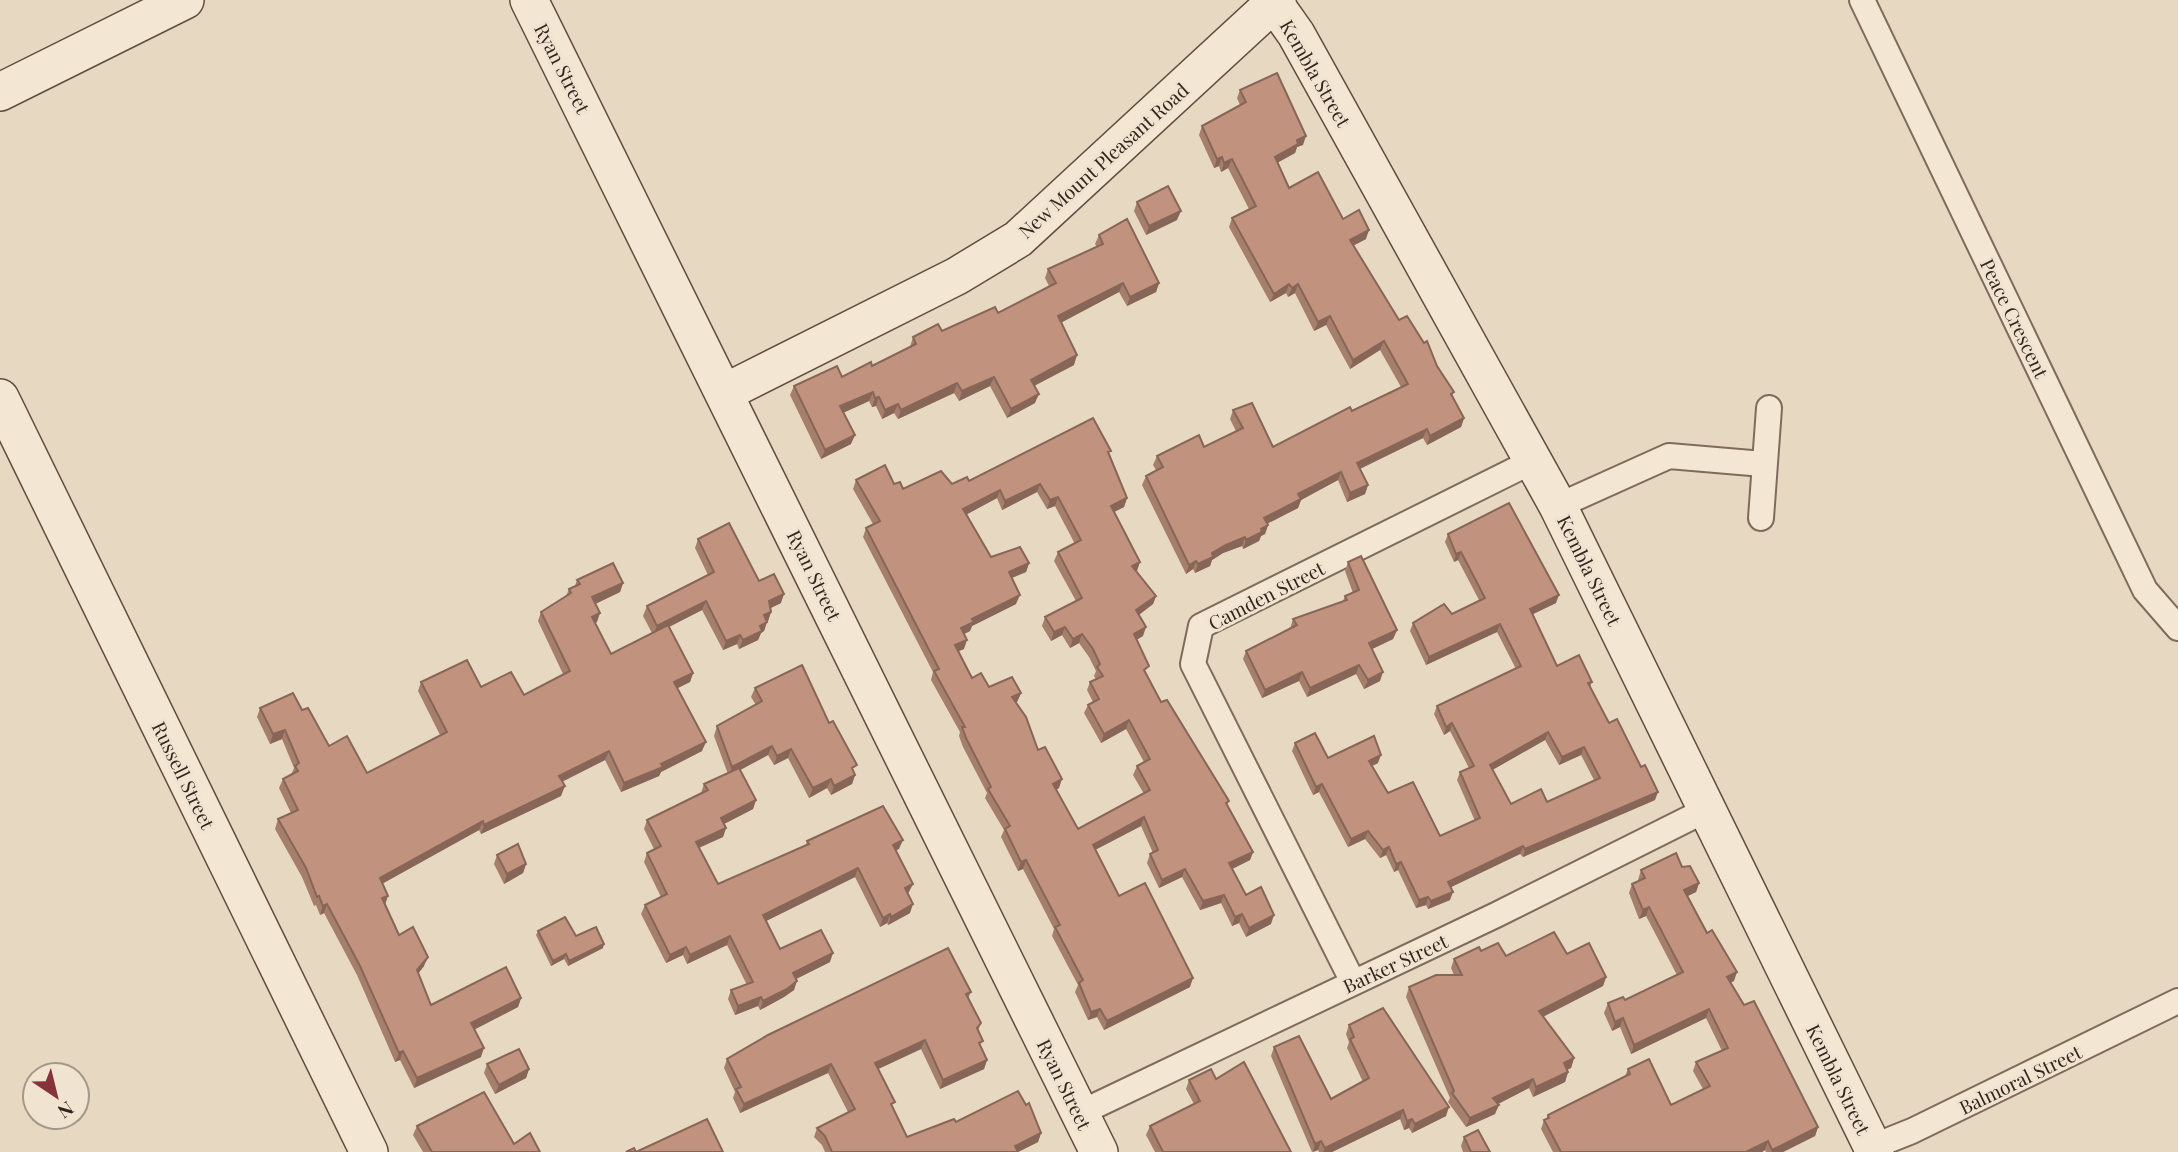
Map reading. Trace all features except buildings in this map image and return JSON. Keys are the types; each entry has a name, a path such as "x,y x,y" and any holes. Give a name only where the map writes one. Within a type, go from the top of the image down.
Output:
{"main road":[{"path":"0,92 185,0"},
{"name":"Ryan Street","path":"529,0 726,392 1099,1152"},
{"name":"New Mount Pleasant Road","path":"726,392 957,276 1018,239 1276,2"},
{"name":"Kembla Street","path":"1276,2 1558,506 1708,809 1869,1150"},
{"name":"Russell Street","path":"0,398 369,1152"}],"street":[{"name":"Peace Crescent","path":"1862,0 2145,590 2178,628"},
{"path":"1761,518 1769,408"},
{"path":"1558,506 1669,456 1763,464"},
{"name":"Camden Street","path":"1353,982 1193,664 1200,626 1533,461"},
{"name":"Barker Street","path":"1080,1113 1708,809"},
{"name":"Balmoral Street","path":"1869,1150 2178,1001"}]}
